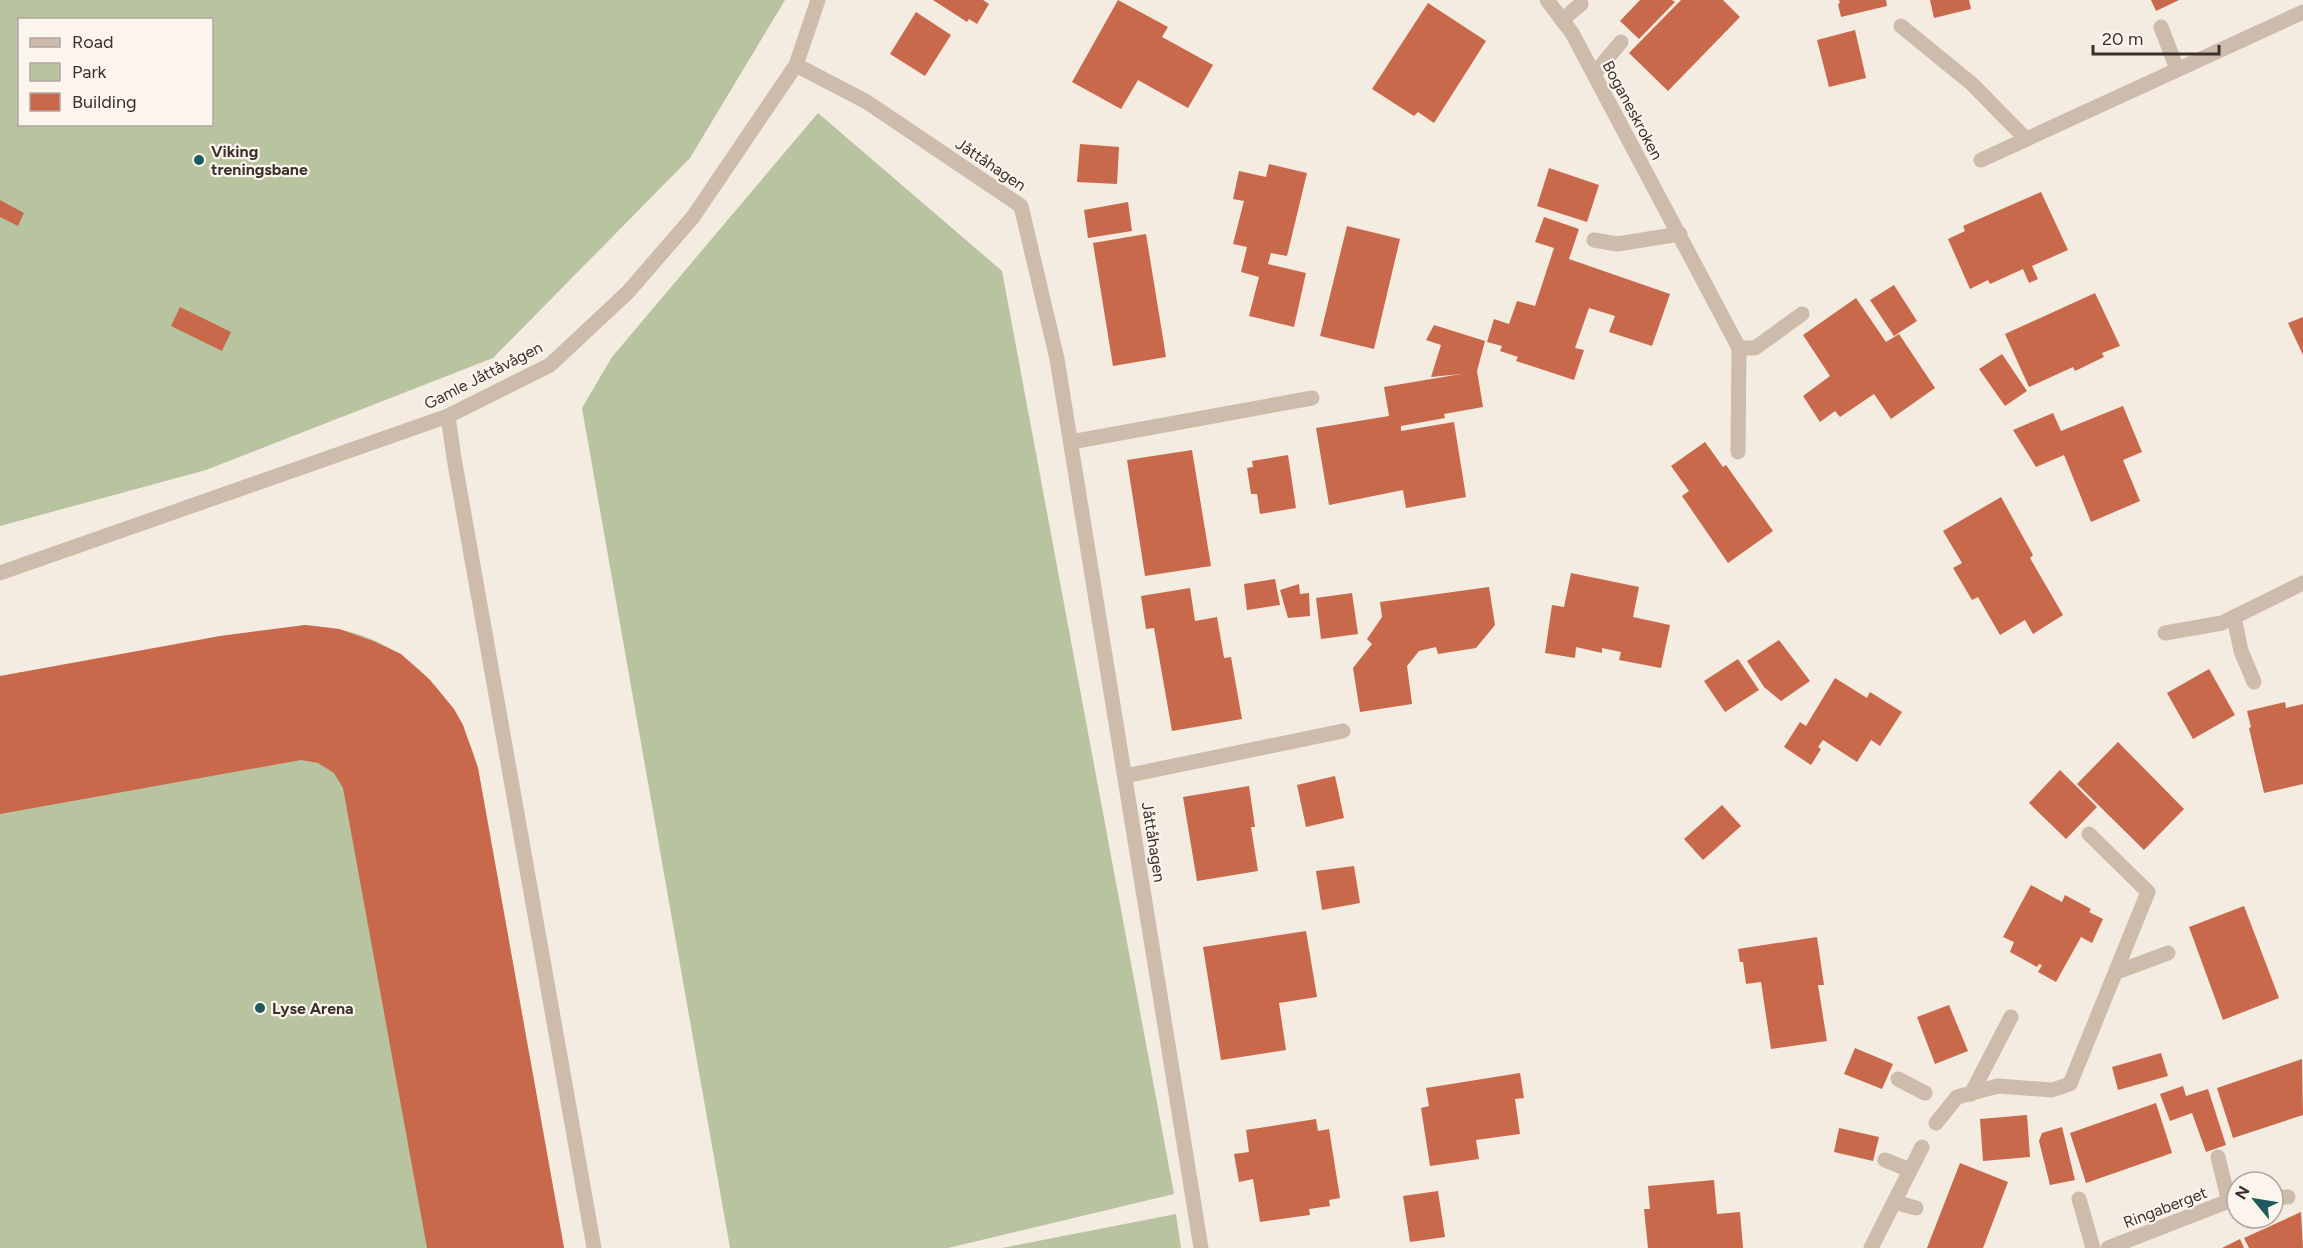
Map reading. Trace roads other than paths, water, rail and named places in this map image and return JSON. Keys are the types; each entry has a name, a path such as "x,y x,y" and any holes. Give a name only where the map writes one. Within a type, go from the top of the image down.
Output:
{"street":[{"name":"Gamle Jåttåvågen","path":"0,573 448,416 550,364 628,292 693,217 795,65 818,0"},
{"name":"Boganeskroken","path":"1547,0 1572,33 1739,348"},
{"path":"1562,20 1581,4"},
{"path":"1981,160 2303,12"},
{"path":"1901,26 1972,84 2026,139"},
{"path":"2161,27 2177,69"},
{"path":"1594,74 1621,42"},
{"name":"Jåttåhagen","path":"795,65 867,102 1021,206 1057,359 1201,1248"},
{"path":"1594,240 1617,244 1681,237"},
{"path":"1738,452 1739,348 1755,348 1802,314"},
{"path":"1071,442 1312,398"},
{"path":"448,416 453,458 594,1248"},
{"path":"2165,633 2222,623 2303,583"},
{"path":"2234,617 2241,651 2254,682"},
{"path":"1125,776 1343,731"},
{"path":"1936,1123 1957,1097 1998,1086 2052,1090 2070,1084 2148,892 2089,834"},
{"path":"2117,972 2168,953"},
{"path":"1971,1094 2011,1017"},
{"path":"1898,1079 1925,1093"},
{"path":"1871,1248 1922,1147"},
{"path":"2218,1157 2225,1177"},
{"path":"1885,1160 1910,1170"},
{"path":"2079,1199 2093,1248"},
{"path":"1894,1202 1916,1208"},
{"name":"Ringaberget","path":"2108,1248 2225,1203"}],"place":[{"name":"Viking treningsbane","path":"199,160"},
{"name":"Lyse Arena","path":"260,1008"}]}
